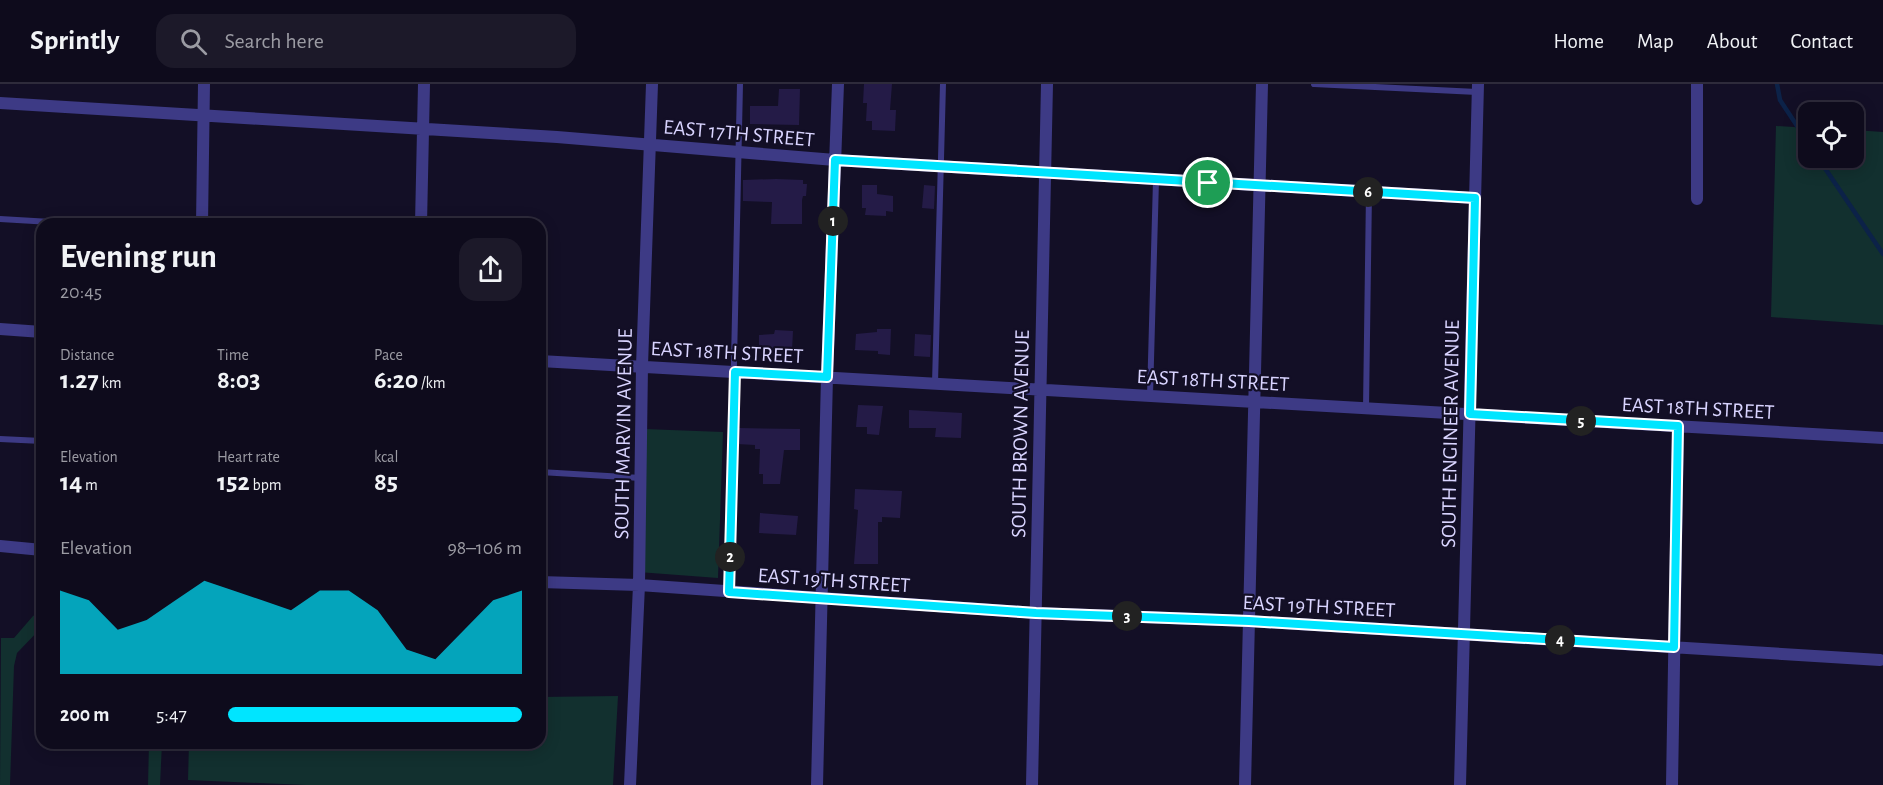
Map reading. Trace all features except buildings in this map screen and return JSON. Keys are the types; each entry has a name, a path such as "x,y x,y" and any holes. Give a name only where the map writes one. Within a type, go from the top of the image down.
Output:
{"street":[{"path":"202,218 204,84"},
{"path":"421,218 424,84"},
{"name":"SOUTH MARVIN AVENUE","path":"630,785 639,585 642,366 652,84"},
{"path":"817,785 827,377 838,84"},
{"name":"SOUTH BROWN AVENUE","path":"1032,785 1047,84"},
{"path":"1245,785 1262,84"},
{"path":"1697,84 1697,200"},
{"name":"SOUTH ENGINEER AVENUE","path":"1460,785 1478,88"},
{"name":"EAST 17TH STREET","path":"0,103 423,129 941,167 1475,198"},
{"path":"0,329 36,332"},
{"name":"EAST 18TH STREET","path":"546,360 1883,438"},
{"path":"1672,785 1678,426"},
{"path":"0,546 36,549"},
{"name":"EAST 19TH STREET","path":"546,582 639,585 1036,613 1249,621 1880,660"}],"lane":[{"path":"729,592 740,84"},
{"path":"934,383 943,84"},
{"path":"1314,84 1478,88"},
{"path":"1150,396 1155,180"},
{"path":"1366,408 1369,192"},
{"path":"0,219 36,221"},
{"path":"0,439 36,441"},
{"path":"546,472 641,478"}],"green space":[{"path":"1776,126 1798,127 1798,168 1864,168 1864,131 1883,132 1883,325 1771,317"},
{"path":"644,429 723,432 718,578 638,572"},
{"path":"36,614 36,633 17,653 14,666 10,785 0,785 1,638 14,638"},
{"path":"618,696 613,785 306,785 188,780 189,749 546,749 546,697"},
{"path":"149,749 162,749 160,785 148,785"}],"waterway":[{"path":"1777,84 1780,100 1798,127"},
{"path":"1825,168 1883,254"}],"route":[{"path":"835,160 1208,183 1475,198 1470,414 1678,426 1674,647 1249,621 1036,613 729,592 735,372 827,377 835,160"}]}
